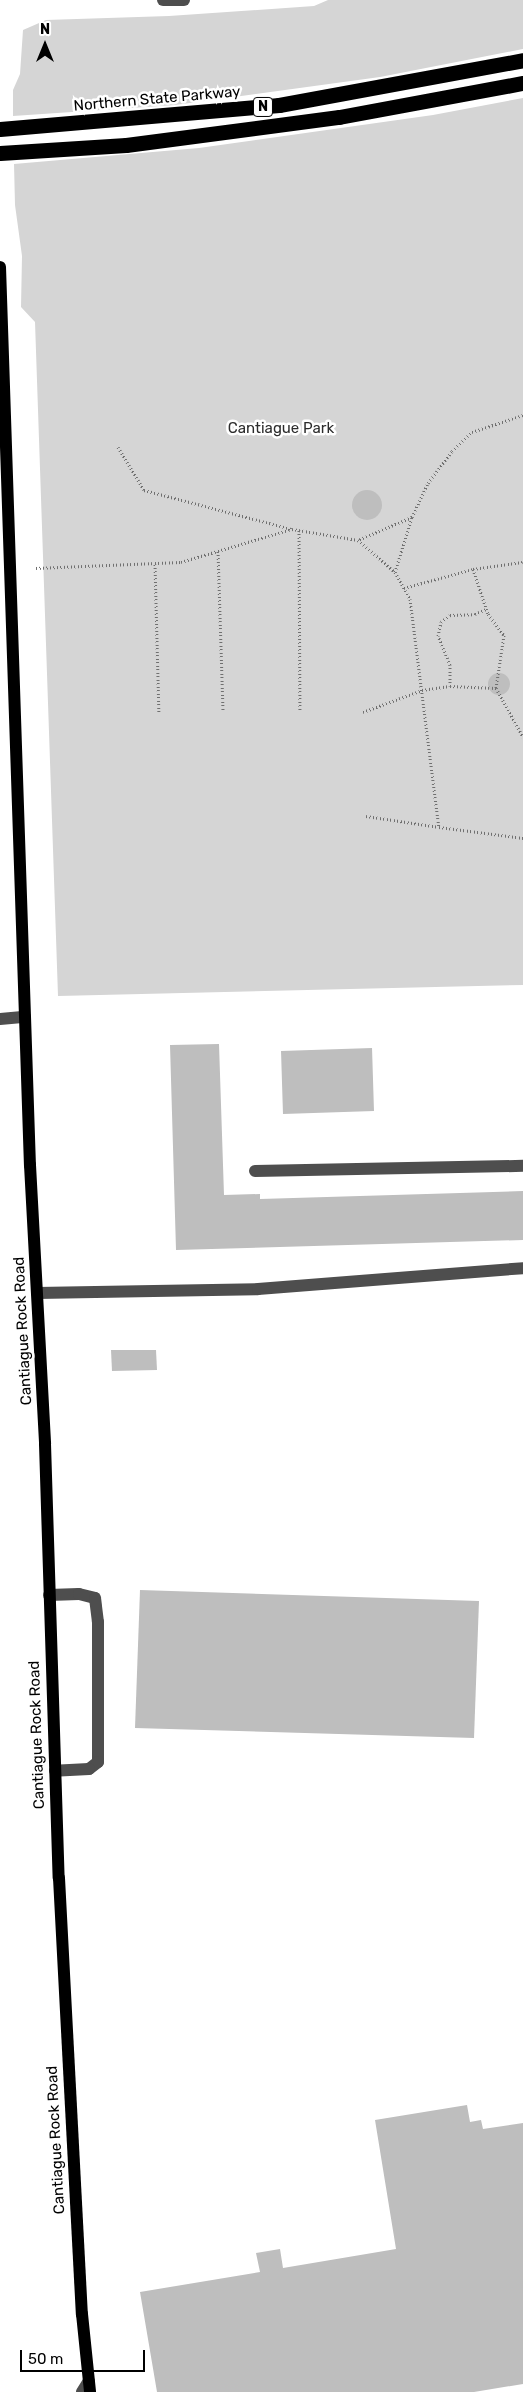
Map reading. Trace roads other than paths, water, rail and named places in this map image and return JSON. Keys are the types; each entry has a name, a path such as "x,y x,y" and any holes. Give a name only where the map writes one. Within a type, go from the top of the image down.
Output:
{"highway":[{"name":"Northern State Parkway","path":"0,129 278,105 523,60"},
{"name":"N","path":"0,153 154,142 339,117 523,84"}],"main road":[{"name":"Cantiague Rock Road","path":"0,267 6,586 37,1293 55,1771 87,2388"}],"street":[{"path":"163,0 184,0"},
{"path":"0,1019 25,1017"},
{"path":"255,1172 523,1166"},
{"path":"37,1293 258,1289 523,1268"},
{"path":"49,1595 78,1594 95,1598 98,1622 98,1762 89,1769 55,1771"}],"park label":[{"name":"Cantiague Park","path":"281,429"}]}
